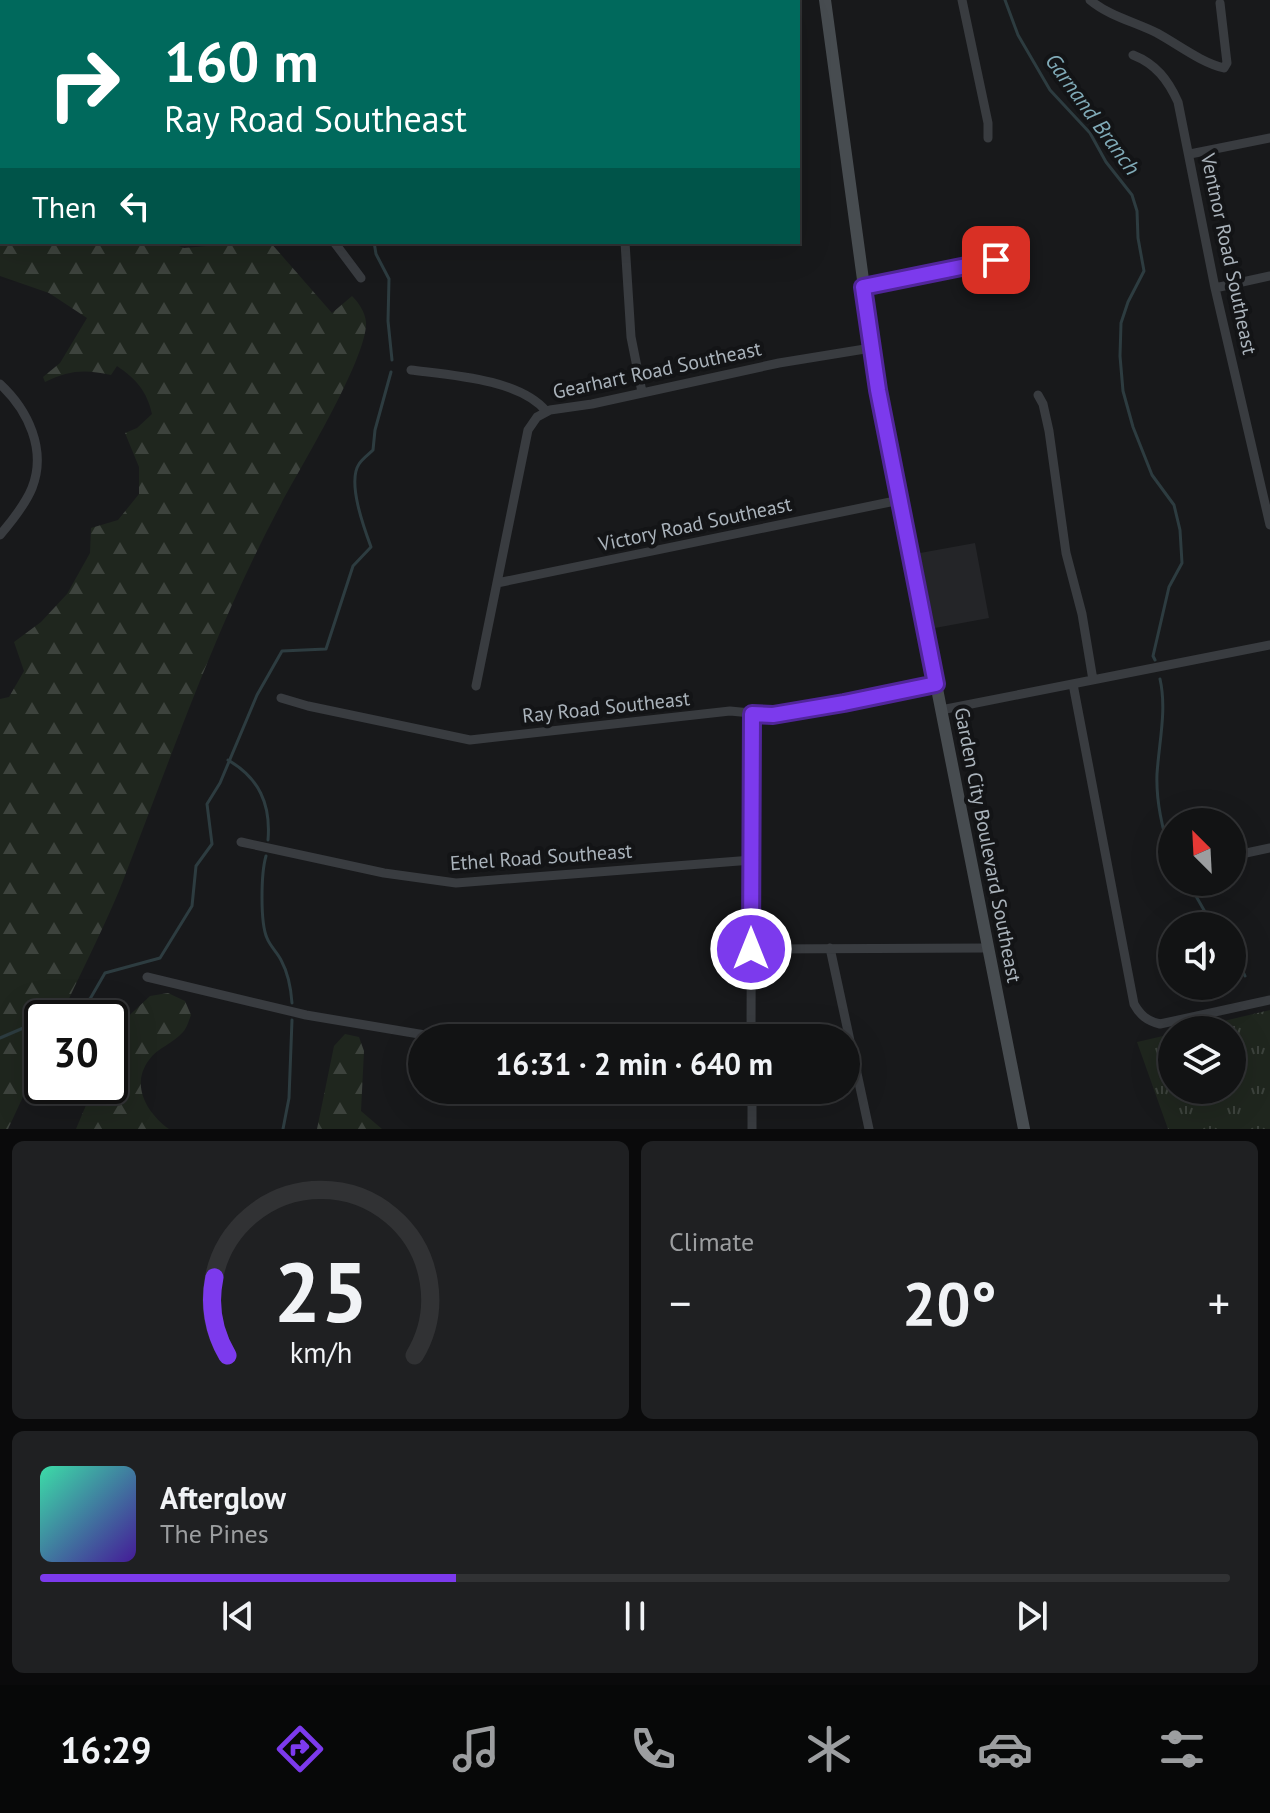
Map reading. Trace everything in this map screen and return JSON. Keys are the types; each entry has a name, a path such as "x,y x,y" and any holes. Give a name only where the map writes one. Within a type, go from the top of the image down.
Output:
{"street":[{"name":"Garden City Boulevard Southeast","path":"825,0 871,348 1024,1129"},
{"path":"962,0 988,123 988,138"},
{"path":"1090,0 1105,11 1155,32 1203,61 1224,68 1227,63 1220,3"},
{"name":"Ventnor Road Southeast","path":"1133,55 1152,65 1172,89 1190,154 1215,288 1270,525"},
{"path":"1190,154 1270,138"},
{"path":"336,244 361,278"},
{"path":"625,244 631,337 642,392"},
{"path":"863,287 1019,257"},
{"path":"1215,288 1270,276"},
{"name":"Gearhart Road Southeast","path":"411,370 487,382 533,399 546,411 779,363 871,348"},
{"path":"0,384 26,417 36,446 37,460 33,487 0,535"},
{"path":"1038,395 1049,431 1066,553 1082,614 1093,680"},
{"path":"476,686 528,430 537,417 546,411"},
{"name":"Victory Road Southeast","path":"497,583 900,500"},
{"path":"941,710 1270,645"},
{"name":"Ray Road Southeast","path":"281,698 470,740 730,711 773,715 936,684"},
{"path":"1073,684 1134,1004 1144,1018 1152,1022 1173,1022 1270,1000"},
{"path":"751,1024 752,714"},
{"name":"Ethel Road Southeast","path":"241,842 438,883 752,860"},
{"path":"1246,853 1270,848"},
{"path":"830,948 869,1129"},
{"path":"751,949 987,948"},
{"path":"147,977 306,1015 408,1032"},
{"path":"752,1104 752,1129"}],"shaded area":[{"path":"975,543 989,618 935,628 920,553"}],"green space":[{"path":"0,244 174,244 184,248 208,244 272,244 332,313 352,296 366,322 364,338 345,385 235,598 194,695 119,891 69,1000 24,1000 24,1095 8,1129 0,1129 0,699 9,697 24,671 14,642 41,622 67,594 90,553 91,528 118,520 139,494 139,467 125,433 137,428 152,414 140,386 117,366 111,375 77,372 45,382 43,377 60,363 87,318 49,293 0,276"},
{"path":"168,993 185,1001 191,1015 183,1032 149,1060 141,1079 141,1089 148,1107 169,1129 76,1129 86,1104 128,1104 128,1017 150,996"},
{"path":"1270,1010 1270,1129 1168,1129 1159,1104 1246,1104 1245,1016"},
{"path":"345,1034 359,1037 364,1051 361,1111 382,1129 317,1129 334,1046"},
{"path":"1158,1037 1158,1101 1137,1042"}],"waterway":[{"name":"Garnand Branch","path":"1005,0 1018,35 1050,90 1090,133 1106,162 1132,195 1137,211 1144,271 1121,323 1123,391 1152,475 1174,505 1180,530 1182,563 1169,587 1153,656 1155,660"},
{"path":"374,244 389,279 388,321 392,360"},
{"path":"88,1000 105,973 160,958 192,906 196,866 212,844 207,804 220,783 257,695 282,651 326,649 353,566 371,547 358,505 356,472 360,462 373,450 375,430 391,372"},
{"name":"Garnand Branch","path":"1160,679 1163,714 1157,774 1160,808"},
{"path":"228,760 248,775 261,793 267,815 268,840"},
{"path":"266,856 263,921 268,941 286,970 292,1003"},
{"name":"Garnand Branch","path":"1196,896 1205,912"},
{"path":"283,1129 289,1098 292,1020"},
{"path":"0,1038 24,1028"}],"route":[{"path":"751,949 752,714 773,715 936,684 878,390 863,287 996,260"}]}
